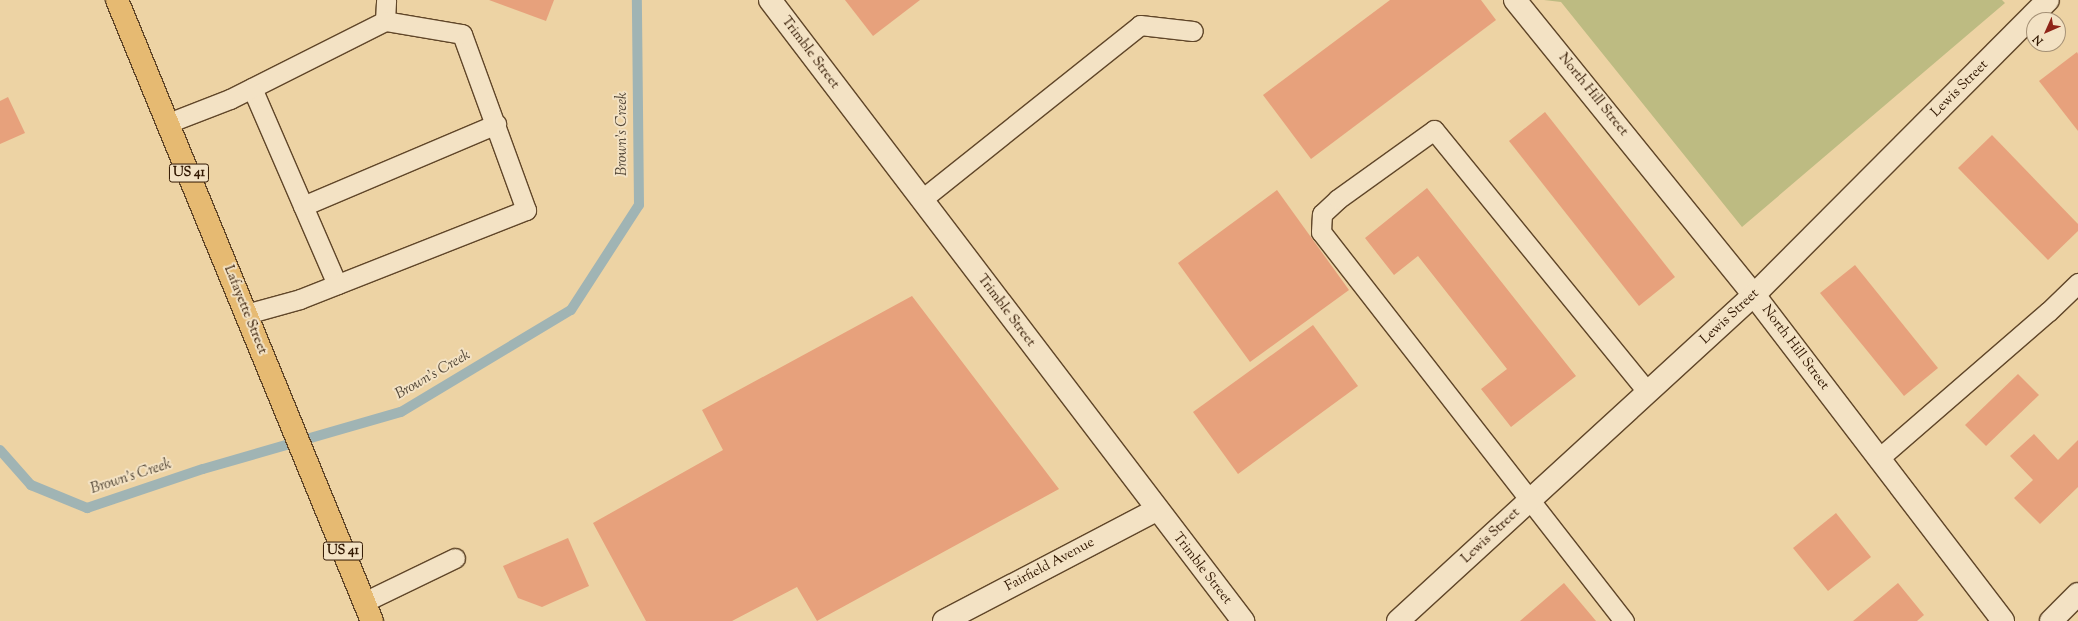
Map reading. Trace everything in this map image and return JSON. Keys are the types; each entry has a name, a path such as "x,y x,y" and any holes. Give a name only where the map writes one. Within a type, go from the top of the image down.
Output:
{"main road":[{"name":"Lafayette Street","path":"117,0 368,611"}],"street":[{"name":"Trimble Street","path":"770,0 1156,510 1243,621"},
{"name":"Lewis Street","path":"1398,621 1754,294 2048,0"},
{"name":"North Hill Street","path":"1517,3 1754,294 1878,459 2003,621"},
{"name":"Fairfield Avenue","path":"944,621 1156,510"},
{"path":"2051,621 2078,594"}],"lane":[{"path":"385,21 386,0"},
{"path":"168,123 252,88 385,21 462,34 526,210 300,299 246,314"},
{"path":"921,200 1140,26 1193,31"},
{"path":"252,88 337,284"},
{"path":"304,206 496,124"},
{"path":"1624,621 1320,232 1322,214 1333,204 1434,130 1648,392"},
{"path":"1878,459 2048,312 2078,283"},
{"path":"368,611 455,558"}],"shaded area":[{"path":"1544,0 2002,0 2005,3 1742,227 1561,2"}],"building":[{"path":"489,0 554,0 546,21"},
{"path":"845,0 920,0 873,36"},
{"path":"1390,0 1481,0 1496,20 1311,159 1263,95"},
{"path":"2077,52 2078,54 2078,131 2039,81"},
{"path":"8,97 25,133 0,144 0,101"},
{"path":"1545,112 1675,277 1639,306 1509,141"},
{"path":"1992,135 2078,224 2078,231 2048,260 1958,168"},
{"path":"1427,188 1576,376 1511,427 1481,389 1507,369 1418,256 1394,275 1365,238"},
{"path":"1277,190 1349,290 1250,362 1178,263"},
{"path":"1855,265 1938,368 1904,396 1820,293"},
{"path":"912,296 1059,489 817,621 797,587 732,621 646,621 593,523 723,450 702,410"},
{"path":"1313,325 1358,386 1238,474 1193,412"},
{"path":"2018,374 2039,395 1986,446 1965,425"},
{"path":"2034,434 2058,460 2078,440 2078,487 2040,524 2014,498 2033,480 2010,456"},
{"path":"1836,513 1871,557 1828,591 1793,548"},
{"path":"568,538 589,586 542,607 518,598 503,566"},
{"path":"1564,583 1596,621 1520,621"},
{"path":"1898,583 1924,615 1917,621 1853,621"}],"waterway":[{"name":"Brown's Creek","path":"0,450 31,485 87,508 203,469 401,412 571,310 639,205 637,0"}]}
